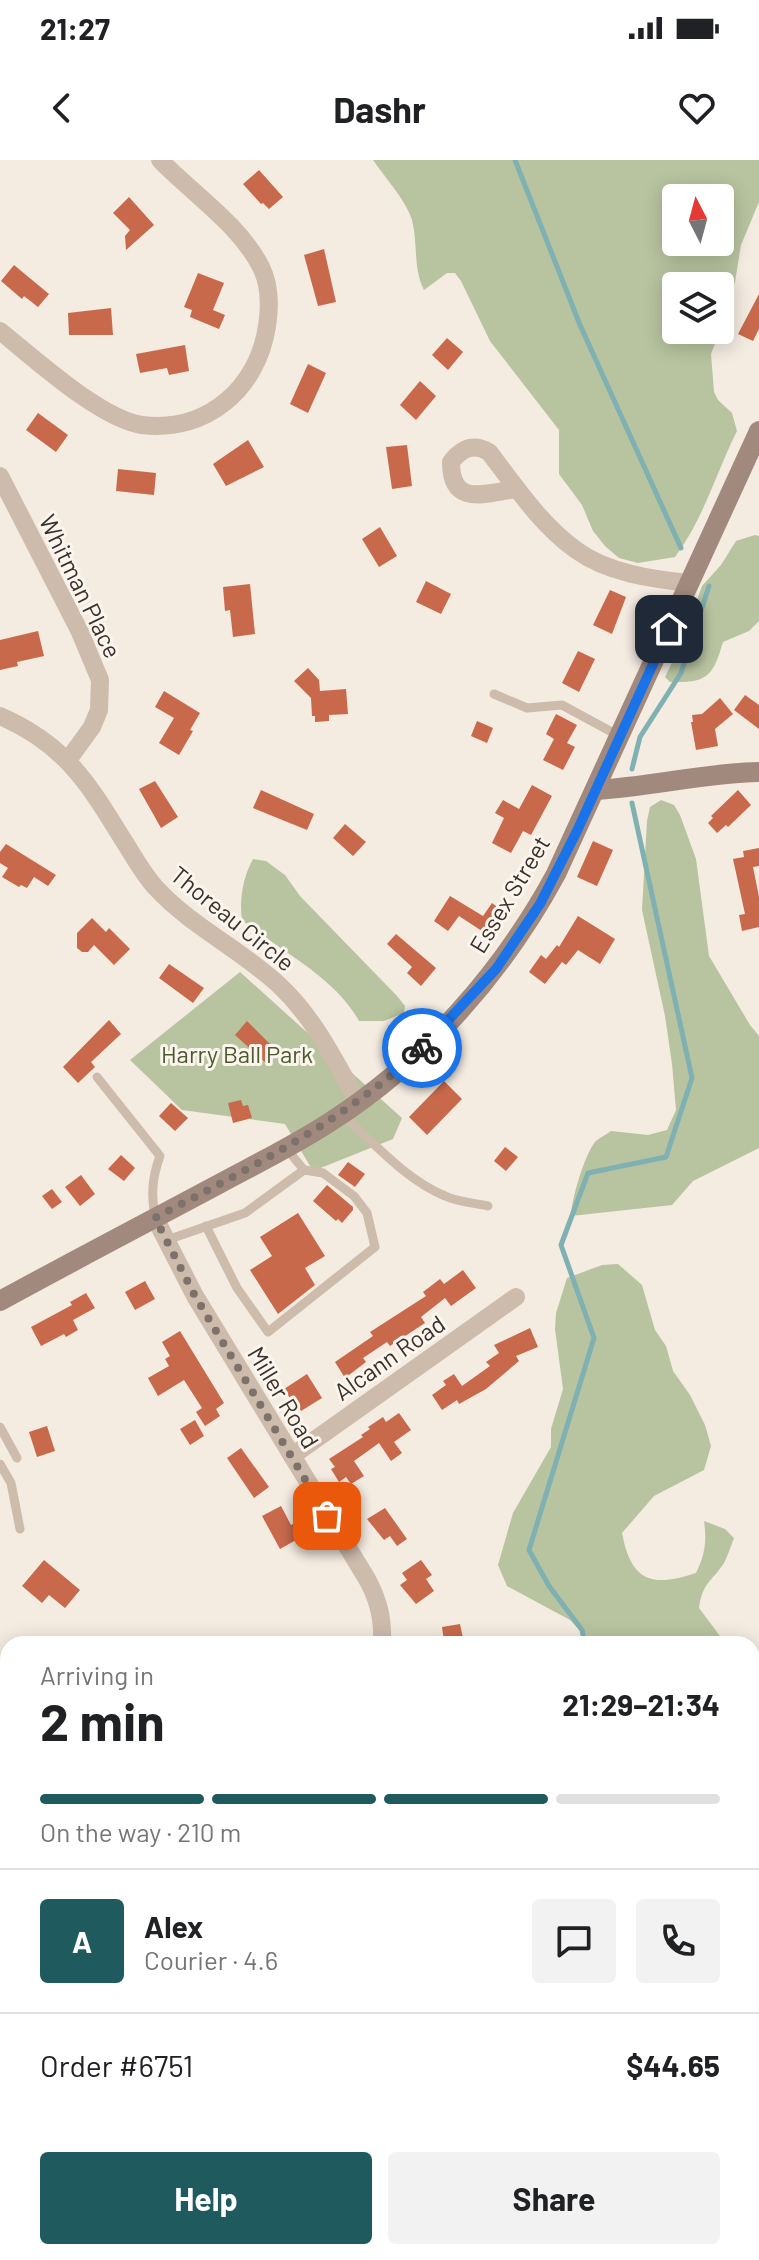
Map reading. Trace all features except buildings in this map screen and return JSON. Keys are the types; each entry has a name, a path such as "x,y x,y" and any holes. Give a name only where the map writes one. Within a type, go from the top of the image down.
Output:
{"main road":[{"name":"Essex Street","path":"0,1301 286,1148 350,1108 420,1050 496,969 540,904 596,790 759,431"},
{"path":"596,790 714,774 759,772"}],"street":[{"path":"1,334 90,401 140,425 185,421 216,409 240,392 254,372 266,333 269,312 263,270 252,252 215,212 160,160"},
{"name":"Whitman Place","path":"0,476 80,632 100,680 99,710 92,727 68,760"},
{"path":"516,489 558,534 577,551 595,561 655,579 689,583"},
{"name":"Thoreau Circle","path":"0,716 41,738 68,760 155,887 187,915 254,964 303,1011 323,1038 350,1108"},
{"name":"Miller Road","path":"155,1218 195,1296 379,1601 382,1636"},
{"name":"Alcann Road","path":"292,1456 516,1297"}],"lane":[{"path":"494,694 527,708 562,705 621,737"},
{"path":"97,1077 160,1156 151,1191 155,1218"},
{"path":"350,1108 397,1166 447,1198 488,1206"},
{"path":"206,1226 237,1288 268,1332 375,1247 367,1213 354,1196 323,1173 304,1170 286,1148"},
{"path":"167,1240 245,1213 304,1170"},
{"path":"0,1427 17,1458"},
{"path":"0,1464 11,1483 20,1529"}],"green space":[{"path":"373,160 759,160 759,202 741,245 734,285 734,272 662,272 662,344 715,344 711,354 714,392 732,413 737,431 702,511 675,557 638,563 619,558 593,531 582,505 559,474 559,430 490,341 461,281 455,273 447,273 424,290 418,273 412,220 400,197"},
{"path":"759,536 759,621 749,631 723,642 716,663 707,676 692,681 670,682 665,677 682,642 702,586 721,565 736,541"},
{"path":"661,800 674,805 680,815 696,859 709,956 759,1036 759,1148 693,1181 672,1205 571,1216 579,1178 595,1142 611,1131 648,1135 667,1130 676,1110 665,1016 642,910 647,821 650,807"},
{"path":"253,859 266,861 285,875 300,896 397,996 405,1006 404,1013 384,1021 359,1021 349,1005 321,978 242,920 243,889"},
{"name":"Harry Ball Park","path":"240,972 402,1118 393,1139 313,1171 285,1124 182,1110 130,1060"},
{"path":"618,1264 642,1285 655,1330 666,1346 673,1371 705,1425 711,1446 704,1470 654,1496 622,1533 626,1549 631,1562 646,1577 655,1580 680,1578 696,1573 699,1566 704,1548 704,1521 725,1529 734,1538 724,1563 705,1587 699,1608 720,1636 585,1636 570,1620 507,1586 498,1565 513,1513 551,1447 551,1429 563,1389 555,1329 556,1313 567,1278 602,1265"}],"waterway":[{"path":"515,160 580,325 681,548"},
{"path":"632,769 640,737 681,673 709,586"},
{"path":"583,1636 529,1550 594,1338 561,1245 588,1173 666,1157 692,1078 632,803"}],"way so far":[{"path":"327,1516 195,1296 155,1218 331,1122 383,1083 422,1048"}],"route":[{"path":"422,1048 496,969 540,904 577,831 669,629"}]}
